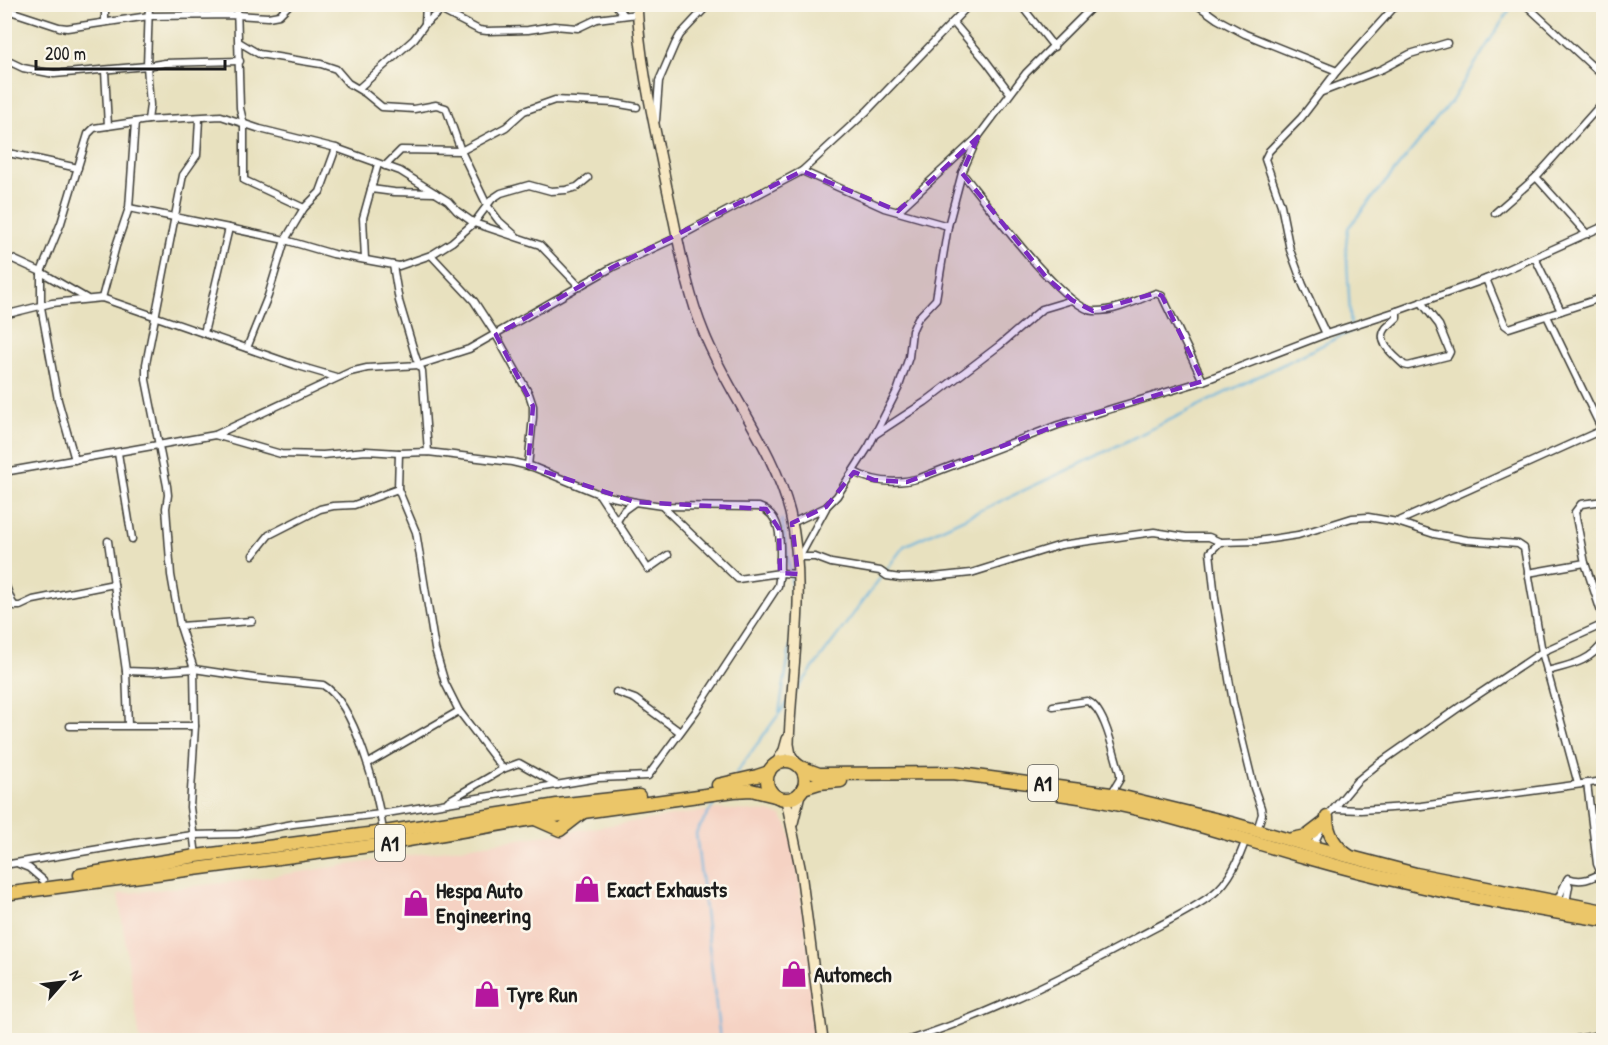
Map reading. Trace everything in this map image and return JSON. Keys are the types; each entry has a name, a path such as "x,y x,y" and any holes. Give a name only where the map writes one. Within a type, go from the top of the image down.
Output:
{"highway":[{"name":"A1","path":"4,887 196,856 385,838 546,806 722,784 757,776 787,761 819,774 953,773 1111,794 1257,830 1282,838 1310,852 1417,885 1559,908 1604,911"},
{"path":"799,766 805,777 802,791"},
{"path":"772,768 767,785 780,798"},
{"name":"A1","path":"4,894 385,838 734,791 751,790 780,798 793,798 819,783 866,780 955,782 1000,786 1113,803 1246,839 1355,859 1604,920"},
{"path":"1282,838 1290,840 1302,838 1328,816"},
{"path":"1328,816 1328,829 1336,844 1347,855 1355,859"}],"street":[{"path":"105,4 105,22"},
{"path":"148,120 150,105 147,66 149,4"},
{"path":"237,4 240,108 244,125 244,180 304,208"},
{"path":"4,9 67,28 149,16 276,16 284,12 290,4"},
{"path":"425,24 428,4 487,31 528,30 554,26 578,28 597,19 624,15 637,9 643,65 695,309 717,364 785,495 792,523 798,556 798,574 790,730 791,755 799,766"},
{"path":"615,4 624,15"},
{"path":"655,127 658,81 680,35 709,4"},
{"path":"4,472 215,435 336,377 367,368 419,365 469,349 613,267 678,237 802,171 867,111 970,4"},
{"path":"1020,4 1054,47"},
{"path":"898,211 978,137 1026,73 1095,4"},
{"path":"1196,4 1217,20 1245,34 1337,71"},
{"path":"1326,333 1303,285 1290,250 1281,205 1265,159 1269,151 1301,118 1337,71 1397,4"},
{"path":"1525,4 1604,77"},
{"path":"359,88 414,39 425,24 440,11"},
{"path":"952,22 1010,93"},
{"path":"239,42 259,54 321,64 336,69 348,83 359,88 382,107 414,109 436,105 446,108 461,151 487,205 499,221 516,237"},
{"path":"1321,92 1382,69 1410,54 1447,43"},
{"path":"4,58 23,68 54,74 165,63 240,61"},
{"path":"105,70 108,126"},
{"path":"365,259 363,218 370,189 381,165 401,150 461,151 506,127 518,115 555,100 614,103 637,107"},
{"path":"1495,213 1536,177 1604,101"},
{"path":"75,460 58,400 41,307 41,272 61,223 90,130 148,120 222,116 244,125 336,148 400,171 435,193 474,223 540,245 580,287"},
{"path":"196,856 190,807 195,726 194,669 180,626 169,555 167,486 146,380 146,364 183,175 197,153 199,119"},
{"path":"102,298 129,208 135,122"},
{"path":"798,556 826,507 854,472 876,434 906,370 911,350 912,331 918,318 936,299 948,225 962,173 978,137"},
{"path":"247,348 268,296 285,240 304,208 320,192 336,148"},
{"path":"4,152 78,168"},
{"path":"802,171 884,208 948,225"},
{"path":"962,173 1046,277 1072,300 1093,311 1124,306 1156,293 1162,296 1203,381"},
{"path":"1536,177 1587,234"},
{"path":"129,208 285,240 333,254 393,266 405,266 452,243 474,223 492,199 501,193 533,185 551,191 566,190 577,187 588,178"},
{"path":"370,189 435,193"},
{"path":"854,472 874,480 907,482 1059,425 1203,381 1326,333 1486,279 1604,226"},
{"path":"204,333 229,228"},
{"path":"4,255 41,272 87,298"},
{"path":"431,255 474,301 496,334 524,385 533,406 528,466"},
{"path":"1535,258 1561,311"},
{"path":"393,266 399,301 422,371 428,452"},
{"path":"1486,279 1507,327 1511,328 1604,297"},
{"path":"4,315 52,303 102,298 336,377"},
{"path":"876,434 926,402 1000,345 1042,309 1072,300"},
{"path":"1396,311 1396,318 1385,328 1382,338 1383,344 1404,365 1448,356 1449,350 1439,325 1421,302"},
{"path":"1397,522 1603,429 1547,316"},
{"path":"4,863 18,863 193,835 239,834 293,824 381,814 598,778 648,776 778,586 779,530 774,516 766,509 759,507 662,506 599,494 528,466 428,452 366,451 323,455 281,454 215,435"},
{"path":"118,453 132,539"},
{"path":"399,453 398,489 416,532 420,549 427,607 438,662 445,683 459,711 503,769"},
{"path":"253,555 269,535 321,509 354,505 398,489"},
{"path":"599,494 648,569 668,555"},
{"path":"1310,852 1328,816 1357,781 1378,764 1542,652 1604,623 1585,563 1575,512 1581,504 1604,501"},
{"path":"617,522 624,510 634,502"},
{"path":"662,506 738,579 780,573 798,574"},
{"path":"792,523 826,507"},
{"path":"798,556 815,557 831,563 880,571 887,576 933,577 971,573 1061,545 1154,532 1186,537 1209,537 1220,542 1258,541 1298,535 1352,518 1368,517 1397,522 1445,536 1522,545 1542,652 1562,718 1578,784"},
{"path":"108,541 126,671 128,725"},
{"path":"1220,542 1210,552 1215,598 1233,702 1254,788 1262,808 1257,830"},
{"path":"1528,573 1585,563"},
{"path":"4,581 15,606 33,600 114,584"},
{"path":"180,626 252,621"},
{"path":"1547,671 1584,660 1593,655 1604,641"},
{"path":"126,671 194,669 323,685 334,693 369,763 385,838"},
{"path":"616,693 635,699 680,732"},
{"path":"1053,706 1087,701 1101,714 1120,773 1120,779 1111,794"},
{"path":"369,763 459,711"},
{"path":"70,726 195,726"},
{"path":"772,768 784,750 790,730"},
{"path":"445,803 503,769 522,763 558,785"},
{"path":"1328,816 1361,810 1420,806 1604,781"},
{"path":"1559,908 1568,878 1577,881 1586,880 1602,872 1597,864 1587,783"},
{"path":"793,828 793,815 802,791"},
{"path":"780,798 793,828 801,872 823,1041"},
{"path":"909,1041 951,1027 1034,989 1097,959 1187,910 1215,893 1220,887 1236,865 1246,839"},
{"path":"18,863 29,868 43,880"}],"highlighted area":[{"path":"978,137 962,173 1046,277 1072,300 1093,311 1156,293 1162,296 1203,381 1058,425 907,482 874,480 854,472 826,507 792,523 798,574 780,573 779,529 766,509 635,502 528,466 533,406 496,335 613,267 802,171 898,211"}],"shaded area":[{"path":"718,809 769,812 781,816 788,826 795,851 820,1040 140,1040 118,894 241,881"}],"waterway":[{"path":"796,691 904,546 1074,467 1351,331 1346,245 1348,228 1451,102 1513,4"},
{"path":"779,713 792,637 791,579 782,520"},
{"path":"736,773 787,703"},
{"path":"716,801 696,833 720,1040"}],"railway":[{"path":"1560,1040 1604,1032"}],"place":[{"name":"Exact Exhausts","path":"587,889"},
{"name":"Hespa Auto Engineering","path":"416,903"},
{"name":"Automech","path":"794,974"},
{"name":"Tyre Run","path":"487,994"}]}
